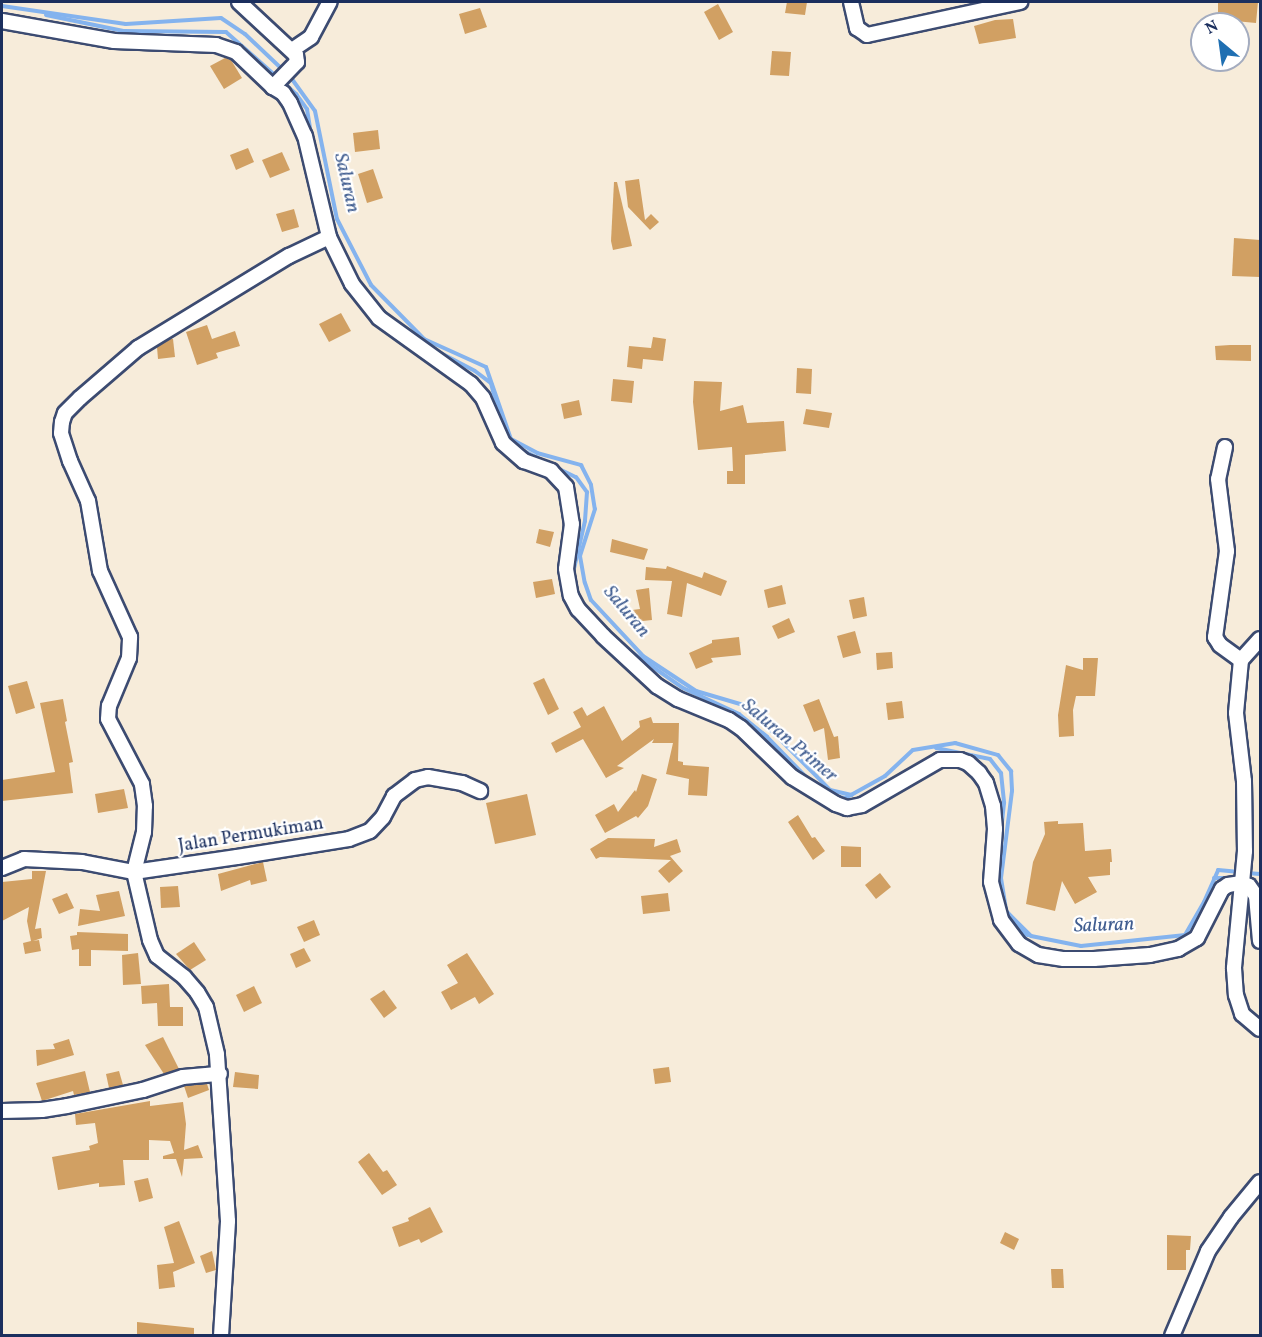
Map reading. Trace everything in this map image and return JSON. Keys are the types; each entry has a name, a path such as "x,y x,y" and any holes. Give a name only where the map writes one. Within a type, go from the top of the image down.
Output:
{"street":[{"path":"239,2 294,56"},
{"path":"275,84 294,56 311,37 330,2"},
{"path":"851,2 857,28 867,35 1020,2"},
{"path":"2,21 114,41 216,45 236,52 275,84 290,103 305,136 329,237 352,284 379,318 471,384 483,398 503,442 525,461 551,471 566,487 572,524 566,568 568,589 578,609 638,671 678,699 729,720 741,728 792,777 836,804 847,808 862,805 940,760 960,760 979,773 993,806 995,829 991,882 994,902 1000,920 1019,944 1038,955 1064,960 1150,955 1178,950 1197,938 1222,889 1240,881 1249,886 1256,896 1260,941"},
{"path":"221,1335 228,1221 220,1074 206,1007 184,976 157,956 152,949 134,872 144,832 145,806 142,784 108,719 109,706 129,658 130,636 100,571 88,501 70,461 61,433 62,422 65,413 80,398 138,348 289,256 329,237"},
{"path":"1225,447 1218,479 1227,551 1215,637 1220,645 1241,660"},
{"path":"1260,639 1241,660 1236,713 1244,781 1245,851 1240,881 1233,968 1236,994 1242,1014 1260,1029"},
{"name":"Jalan Permukiman","path":"2,867 24,860 82,862 134,872 349,839 370,831 383,817 394,796 415,780 428,777 462,783 480,791"},
{"path":"1242,1014 1260,1018"},
{"path":"2,1111 42,1110 67,1106 143,1090 183,1077 220,1074"},
{"path":"1172,1335 1208,1251 1231,1217 1260,1182"}],"building":[{"path":"787,2 807,2 805,15 785,13"},
{"path":"1218,2 1258,2 1256,23 1250,22 1250,12 1218,12"},
{"path":"718,4 733,32 719,40 704,12"},
{"path":"480,8 487,27 465,34 459,14"},
{"path":"1013,19 1016,38 979,44 974,26 995,20"},
{"path":"772,51 791,52 789,76 770,75"},
{"path":"225,58 231,60 242,78 224,89 210,66"},
{"path":"378,130 380,149 355,152 353,133"},
{"path":"248,148 254,162 236,170 230,155"},
{"path":"282,152 290,170 270,178 262,160"},
{"path":"373,169 383,198 367,203 358,174"},
{"path":"639,179 645,220 651,214 659,222 650,230 628,207 625,181"},
{"path":"614,182 617,182 632,246 613,250 611,241"},
{"path":"294,209 299,227 282,232 276,214"},
{"path":"1234,238 1260,240 1260,277 1232,276"},
{"path":"341,313 351,331 329,342 319,324"},
{"path":"207,325 212,339 235,331 240,346 216,353 218,358 197,365 186,332"},
{"path":"653,337 666,339 663,361 643,359 642,369 627,367 629,346 651,348"},
{"path":"173,339 175,357 158,359 157,347"},
{"path":"1251,345 1251,361 1216,360 1215,346"},
{"path":"797,368 812,369 811,394 796,393"},
{"path":"613,379 634,381 632,403 611,401"},
{"path":"694,381 722,382 720,411 743,405 747,423 784,421 786,451 745,455 745,484 727,484 727,471 733,471 732,447 698,450 693,402"},
{"path":"579,400 582,415 564,419 561,404"},
{"path":"806,409 832,413 829,428 803,424"},
{"path":"539,529 554,532 550,547 536,543"},
{"path":"612,539 648,549 644,560 610,552"},
{"path":"667,566 702,578 704,572 727,581 721,596 687,583 682,617 667,614 672,581 645,580 646,567 666,569"},
{"path":"552,579 555,594 536,598 533,582"},
{"path":"782,585 786,604 768,608 764,590"},
{"path":"649,588 652,620 633,622 632,610 640,609 636,590"},
{"path":"864,597 867,616 853,619 849,600"},
{"path":"789,618 795,632 778,639 772,626"},
{"path":"855,631 861,653 843,658 837,636"},
{"path":"739,637 741,655 711,658 713,662 696,669 689,653 712,643 712,640"},
{"path":"892,652 893,668 877,670 876,653"},
{"path":"1083,658 1098,658 1095,696 1076,696 1073,710 1074,736 1059,737 1058,715 1066,665 1083,670"},
{"path":"544,678 559,709 548,715 533,683"},
{"path":"27,681 35,708 16,714 8,686"},
{"path":"63,699 73,762 69,763 73,793 2,801 2,780 55,772 40,703"},
{"path":"819,699 834,737 838,736 840,758 828,760 824,728 814,732 803,705"},
{"path":"902,701 904,718 888,720 886,703"},
{"path":"604,706 622,741 640,727 639,721 651,717 653,723 679,723 678,761 683,762 683,765 709,767 707,796 688,795 689,779 666,774 673,743 652,743 654,739 617,766 624,768 606,778 583,739 556,753 551,743 581,727 573,712 582,707 587,716"},
{"path":"642,774 657,779 648,806 638,818 636,816 605,833 595,815 614,804 618,812 635,790 636,792"},
{"path":"124,789 128,808 98,813 95,794"},
{"path":"527,794 536,835 495,844 486,803"},
{"path":"798,815 812,838 815,837 825,851 813,860 788,822"},
{"path":"1058,821 1058,824 1083,823 1085,851 1111,849 1112,862 1110,862 1110,875 1088,877 1097,892 1075,904 1062,881 1055,911 1026,904 1033,862 1045,834 1044,822"},
{"path":"608,838 655,839 654,847 677,839 681,852 670,856 683,871 669,883 658,871 671,860 600,857 596,859 590,849"},
{"path":"841,846 861,847 861,867 841,867"},
{"path":"263,862 267,881 251,885 250,880 221,891 218,874"},
{"path":"32,871 46,871 35,929 41,928 42,938 33,941 39,940 41,951 25,954 23,943 31,941 27,921 29,907 2,921 2,882 32,879"},
{"path":"880,873 891,887 876,899 865,885"},
{"path":"178,886 180,907 161,908 160,887"},
{"path":"119,891 125,916 78,926 80,909 100,911 96,895"},
{"path":"67,893 74,908 59,914 52,899"},
{"path":"668,893 670,911 643,914 641,896"},
{"path":"314,920 320,935 304,942 297,927"},
{"path":"77,932 128,934 128,951 91,950 91,966 79,966 79,949 72,950 70,936 77,935"},
{"path":"194,942 206,960 190,970 176,954"},
{"path":"304,948 311,961 296,968 290,954"},
{"path":"138,953 141,984 123,985 122,955"},
{"path":"467,953 494,994 479,1004 475,997 451,1010 441,992 458,983 447,965"},
{"path":"169,984 170,1007 183,1007 183,1026 158,1026 157,1003 142,1004 141,986"},
{"path":"254,986 262,1003 244,1012 236,995"},
{"path":"384,990 397,1008 384,1018 370,999"},
{"path":"163,1037 179,1069 164,1074 145,1045"},
{"path":"69,1039 74,1055 37,1066 36,1050 55,1049 53,1044"},
{"path":"669,1067 671,1082 655,1084 653,1069"},
{"path":"85,1071 90,1092 74,1095 73,1091 42,1101 36,1083"},
{"path":"119,1071 123,1085 109,1088 106,1074"},
{"path":"235,1072 259,1075 258,1089 233,1087"},
{"path":"207,1084 209,1090 188,1098 184,1086"},
{"path":"150,1101 150,1106 183,1102 186,1124 184,1150 198,1145 203,1158 184,1159 182,1177 176,1159 163,1159 163,1156 174,1153 170,1141 149,1140 149,1160 123,1160 125,1185 99,1187 99,1183 58,1190 52,1157 90,1150 89,1146 98,1143 95,1123 76,1125 75,1114"},
{"path":"369,1153 383,1172 387,1170 397,1185 382,1195 358,1162"},
{"path":"148,1178 153,1198 139,1202 134,1181"},
{"path":"430,1207 443,1232 421,1243 419,1239 399,1247 392,1227 409,1221 408,1218"},
{"path":"179,1221 195,1263 173,1272 175,1287 159,1289 157,1265 174,1263 164,1227"},
{"path":"1005,1232 1019,1239 1014,1250 1000,1243"},
{"path":"1167,1235 1191,1236 1190,1250 1186,1250 1186,1270 1167,1270"},
{"path":"212,1251 216,1270 206,1273 200,1256"},
{"path":"1051,1269 1063,1269 1064,1288 1052,1288"},
{"path":"137,1322 194,1328 194,1335 137,1335"}],"waterway":[{"name":"Saluran","path":"2,6 126,24 221,18 245,34 283,70"},
{"name":"Saluran Primer","path":"46,15 123,31 226,32 296,94 307,109 311,135"},
{"name":"Saluran","path":"289,75 315,111 337,219 371,285 424,339 486,367 511,439 537,453 581,465 591,485 595,509 580,556 585,583 591,600 643,656 696,691 747,706 830,790 851,795 885,776 913,750 955,743 998,755 1011,771 1012,791 1001,878 1006,911 1031,936 1081,946 1185,935 1204,902 1218,870 1240,872"},
{"name":"Saluran Primer","path":"331,218 341,248"},
{"name":"Saluran Primer","path":"378,307 402,327"},
{"name":"Saluran Primer","path":"433,349 475,371 491,383 501,423"},
{"name":"Saluran Primer","path":"518,448 546,462"},
{"name":"Saluran Primer","path":"553,466 576,477 587,492 585,521 573,573"},
{"name":"Saluran Primer","path":"627,649 683,688 739,714 767,737 809,780"},
{"name":"Saluran Primer","path":"936,748 990,759 1001,773 1004,803 1001,830"},
{"name":"Saluran Primer","path":"832,796 845,798 851,795"},
{"name":"Saluran","path":"998,868 999,887"},
{"name":"Saluran","path":"1247,873 1260,874"},
{"name":"Saluran Primer","path":"1214,878 1233,878"},
{"name":"Saluran Primer","path":"1252,882 1260,889"},
{"name":"Saluran","path":"1006,914 1024,934 1028,935"}]}
